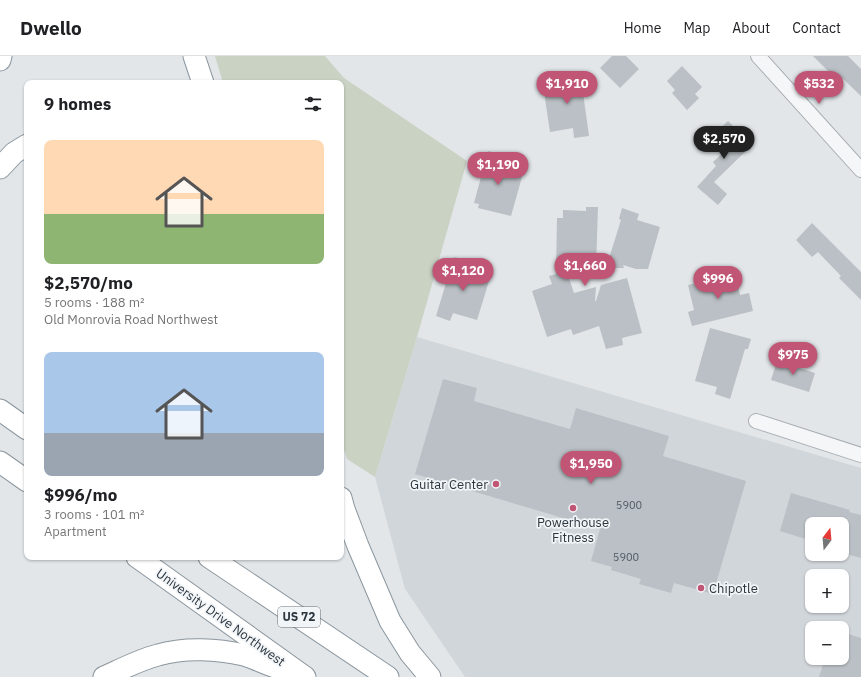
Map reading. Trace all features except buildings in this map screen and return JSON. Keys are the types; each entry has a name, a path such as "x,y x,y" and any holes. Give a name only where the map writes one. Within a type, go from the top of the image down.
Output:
{"highway":[{"path":"0,60 1,56"},
{"path":"194,56 202,80"},
{"path":"0,168 14,153 24,147"},
{"path":"0,404 24,413"},
{"path":"0,410 24,427"},
{"path":"0,462 24,478"},
{"path":"344,508 358,546 390,621 410,653 430,677"},
{"name":"University Drive Northwest","path":"141,560 302,675"},
{"name":"US 72","path":"214,560 388,677"},
{"path":"104,677 133,663 160,654 188,650 215,650 245,656 274,668 302,675"}],"street":[{"path":"758,56 861,170"},
{"path":"756,421 861,455"}],"shaded area":[{"path":"215,56 325,56 344,78 467,161 375,477 347,459 344,450 344,80 222,80"},
{"path":"417,337 861,468 861,677 465,677 405,589 375,477"}],"place":[{"name":"Guitar Center","path":"496,484"},
{"name":"Powerhouse Fitness","path":"573,508"},
{"name":"Chipotle","path":"701,588"}]}
